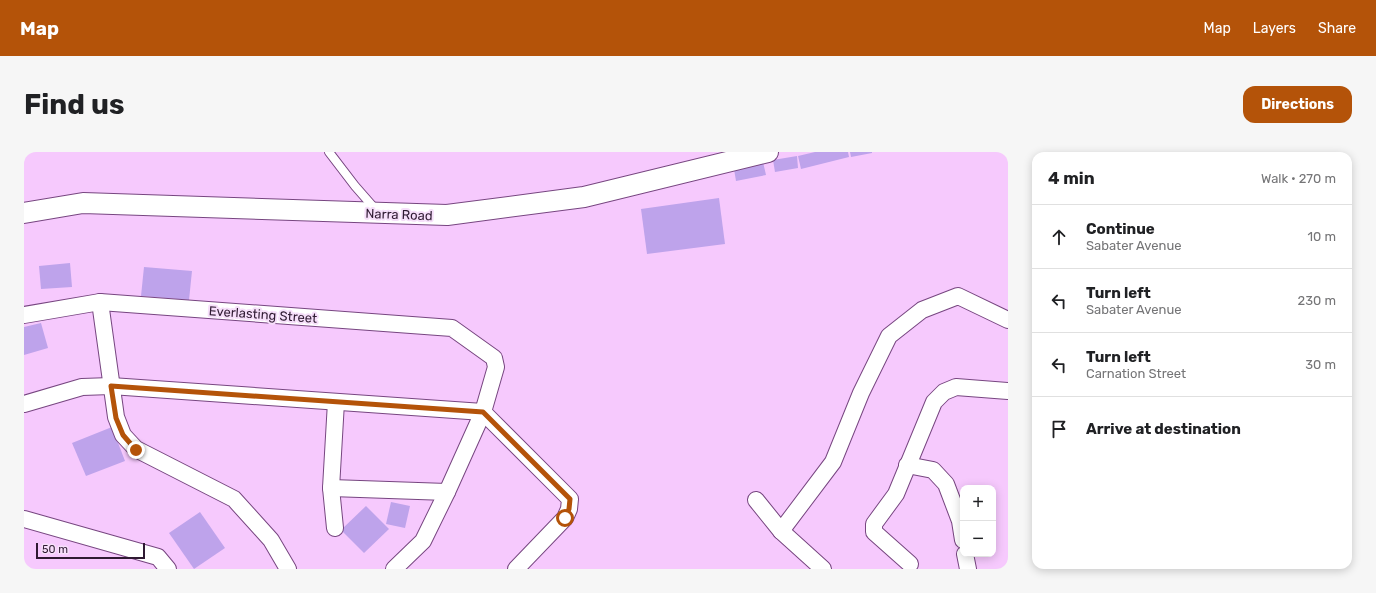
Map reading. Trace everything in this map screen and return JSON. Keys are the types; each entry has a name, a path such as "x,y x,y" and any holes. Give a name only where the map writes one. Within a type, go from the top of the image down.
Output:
{"street":[{"name":"Narra Road","path":"24,213 83,203 447,215 584,197 768,152"},
{"path":"781,531 833,462 861,393 889,336 922,310 958,296 1008,320"},
{"name":"Everlasting Street","path":"24,315 100,302 452,328 494,358 496,367 483,412"},
{"path":"100,302 116,418 123,435 136,450 234,499 270,540 287,567"},
{"path":"24,404 82,387 111,386 483,412 570,499 569,509 565,518 516,569"},
{"path":"910,564 874,532 874,524 896,494 934,402 944,392 956,387 1008,391"},
{"path":"335,528 331,488 336,402"},
{"path":"394,569 423,541 483,412"},
{"path":"908,465 933,470 946,484 960,521"},
{"path":"331,488 447,492"},
{"path":"756,500 781,531 823,569"},
{"path":"24,519 158,557 168,569"},
{"path":"966,557 968,569"}],"lane":[{"path":"329,152 355,186 379,213"}],"building":[{"path":"815,152 848,152 849,157 801,169 798,156"},
{"path":"850,152 872,152 872,153 851,157"},
{"path":"797,156 798,168 775,172 773,160"},
{"path":"763,162 766,175 736,181 734,169"},
{"path":"719,198 725,244 647,254 641,209"},
{"path":"70,263 72,287 41,289 39,266"},
{"path":"144,267 192,271 189,300 141,296"},
{"path":"41,323 48,348 24,355 24,327"},
{"path":"112,427 125,461 86,476 72,443"},
{"path":"391,502 410,506 405,528 386,524"},
{"path":"366,506 389,529 364,553 341,530"},
{"path":"200,512 225,548 194,569 169,533"}],"route":[{"path":"136,450 123,435 116,418 111,386 483,412 570,499 569,509 565,518"}]}
